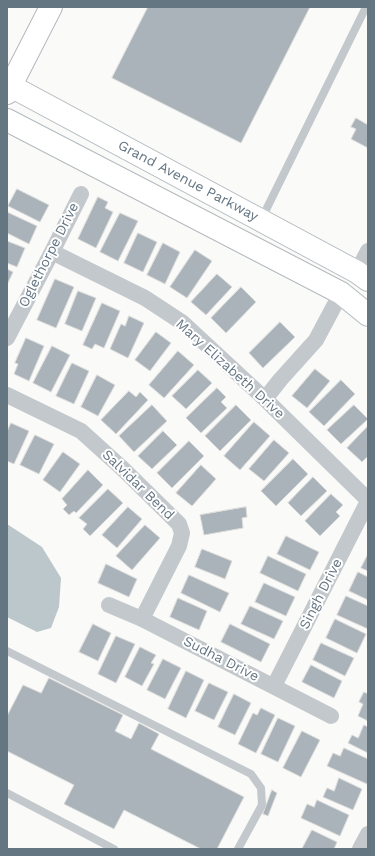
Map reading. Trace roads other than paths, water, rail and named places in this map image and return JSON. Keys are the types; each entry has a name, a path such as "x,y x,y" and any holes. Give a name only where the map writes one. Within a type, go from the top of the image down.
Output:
{"street":[{"path":"8,87 52,7"},
{"name":"Grand Avenue Parkway","path":"8,87 362,276"},
{"name":"Grand Avenue Parkway","path":"7,120 341,293 368,314"},
{"name":"Oglethorpe Drive","path":"7,338 81,194"},
{"path":"265,399 316,340 341,293 362,276 368,251"},
{"name":"Mary Elizabeth Drive","path":"52,252 145,298 183,323 265,399 368,500"},
{"name":"Salvidar Bend","path":"7,394 81,431 123,469 179,524 182,533 179,546 142,620"},
{"name":"Singh Drive","path":"274,686 368,500"},
{"name":"Sudha Drive","path":"109,605 142,620 331,716"},
{"path":"360,849 368,834"}],"lane":[{"path":"261,221 366,7"},
{"path":"7,651 251,774 261,788 262,805 238,849"},
{"path":"7,793 114,849"}]}
